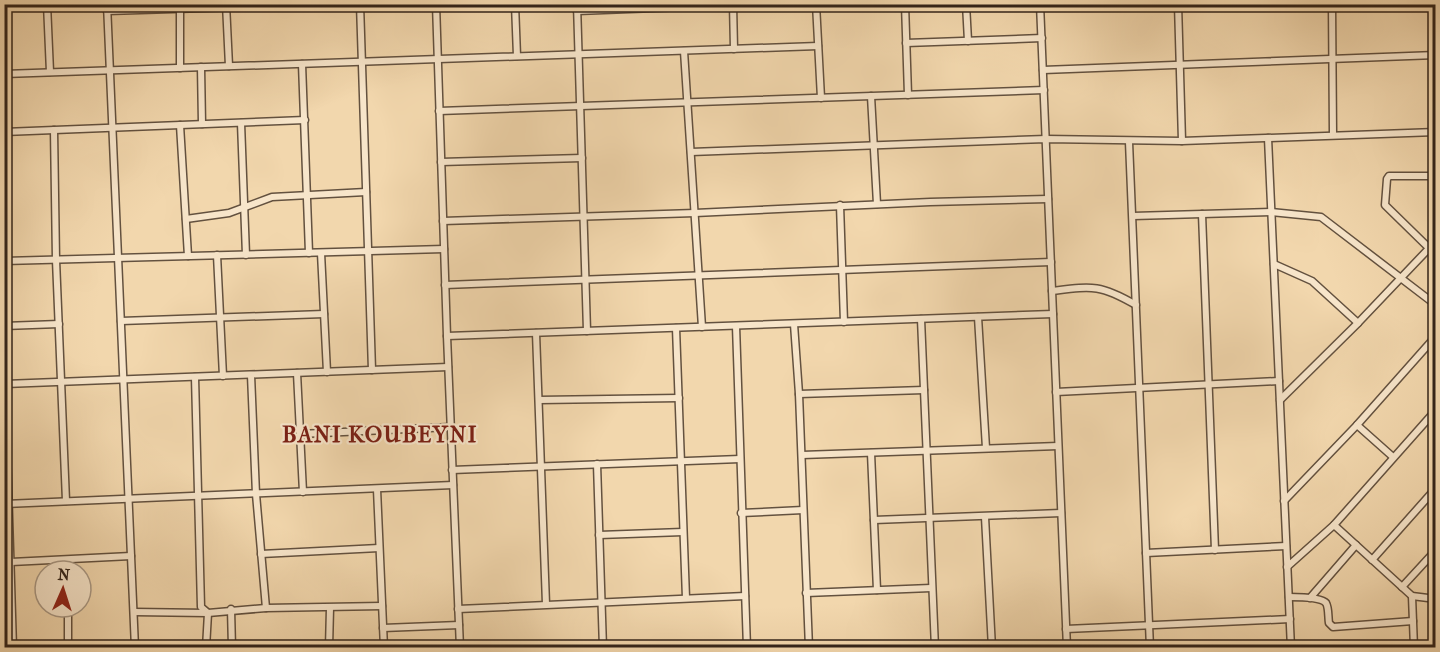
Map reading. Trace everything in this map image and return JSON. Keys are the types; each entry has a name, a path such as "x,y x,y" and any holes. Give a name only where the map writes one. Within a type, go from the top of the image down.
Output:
{"street":[{"path":"47,4 50,72"},
{"path":"135,648 107,8 342,4"},
{"path":"360,4 372,370"},
{"path":"436,4 460,648"},
{"path":"515,4 517,56"},
{"path":"587,331 577,8 762,4"},
{"path":"816,4 821,98"},
{"path":"905,4 908,95"},
{"path":"966,4 968,41"},
{"path":"1040,4 1066,648"},
{"path":"1178,4 1182,141"},
{"path":"1332,4 1333,135"},
{"path":"733,5 734,49"},
{"path":"180,7 180,68"},
{"path":"226,7 229,66"},
{"path":"906,43 1042,38"},
{"path":"4,74 818,46"},
{"path":"684,51 702,327"},
{"path":"1043,70 1436,55"},
{"path":"302,64 309,253"},
{"path":"201,67 202,124"},
{"path":"439,111 1044,90"},
{"path":"872,96 877,204"},
{"path":"4,132 305,120"},
{"path":"241,123 246,255"},
{"path":"180,125 188,256"},
{"path":"54,130 58,324 66,501"},
{"path":"691,152 1046,139 1129,142 1436,132"},
{"path":"1268,138 1291,648"},
{"path":"1129,142 1150,648"},
{"path":"441,162 582,158"},
{"path":"1429,248 1385,205 1384,200 1389,176 1436,176"},
{"path":"186,219 230,213 272,197 366,192"},
{"path":"443,221 1048,199"},
{"path":"840,206 844,322"},
{"path":"1133,216 1271,212 1316,215 1326,218 1436,305"},
{"path":"1202,214 1215,550"},
{"path":"1280,400 1436,241"},
{"path":"4,261 444,249"},
{"path":"321,253 327,372"},
{"path":"217,255 223,376"},
{"path":"445,285 1051,262"},
{"path":"1274,264 1312,281 1358,323"},
{"path":"1052,291 1099,287 1110,290 1136,305"},
{"path":"121,321 324,314"},
{"path":"447,336 1053,314"},
{"path":"978,317 986,448"},
{"path":"921,319 935,648"},
{"path":"4,326 58,324"},
{"path":"794,324 802,455 809,648"},
{"path":"736,326 747,648"},
{"path":"676,328 686,598"},
{"path":"536,333 546,604"},
{"path":"1284,501 1357,425 1436,336"},
{"path":"13,648 4,384 448,367"},
{"path":"297,373 303,492"},
{"path":"251,375 256,494 266,608"},
{"path":"195,377 201,607 208,613"},
{"path":"1056,392 1279,381"},
{"path":"799,394 924,390"},
{"path":"539,400 679,398"},
{"path":"1287,567 1335,525 1436,410"},
{"path":"1357,425 1393,457"},
{"path":"300,434 450,427"},
{"path":"802,455 1058,446"},
{"path":"872,453 877,590"},
{"path":"452,470 740,459"},
{"path":"597,464 603,648"},
{"path":"7,504 453,485"},
{"path":"1372,560 1436,488"},
{"path":"377,489 384,648"},
{"path":"741,513 803,510"},
{"path":"874,520 1061,513"},
{"path":"985,517 992,648"},
{"path":"1335,525 1412,596 1436,600"},
{"path":"599,535 683,532"},
{"path":"1146,553 1286,546"},
{"path":"1310,598 1356,546"},
{"path":"261,554 379,548"},
{"path":"1402,587 1436,550"},
{"path":"83,559 131,556"},
{"path":"11,562 33,561"},
{"path":"806,593 931,588"},
{"path":"458,609 745,596"},
{"path":"1412,596 1414,648"},
{"path":"1289,597 1310,598 1326,603 1329,623 1333,627 1413,621"},
{"path":"134,612 208,613 231,609 382,606"},
{"path":"329,648 330,608"},
{"path":"231,609 232,648"},
{"path":"206,648 208,613"},
{"path":"68,619 68,648"},
{"path":"1066,628 1290,619"},
{"path":"383,628 459,625"}],"district":[{"name":"BANI KOUBEYNI","path":"380,435"}]}
